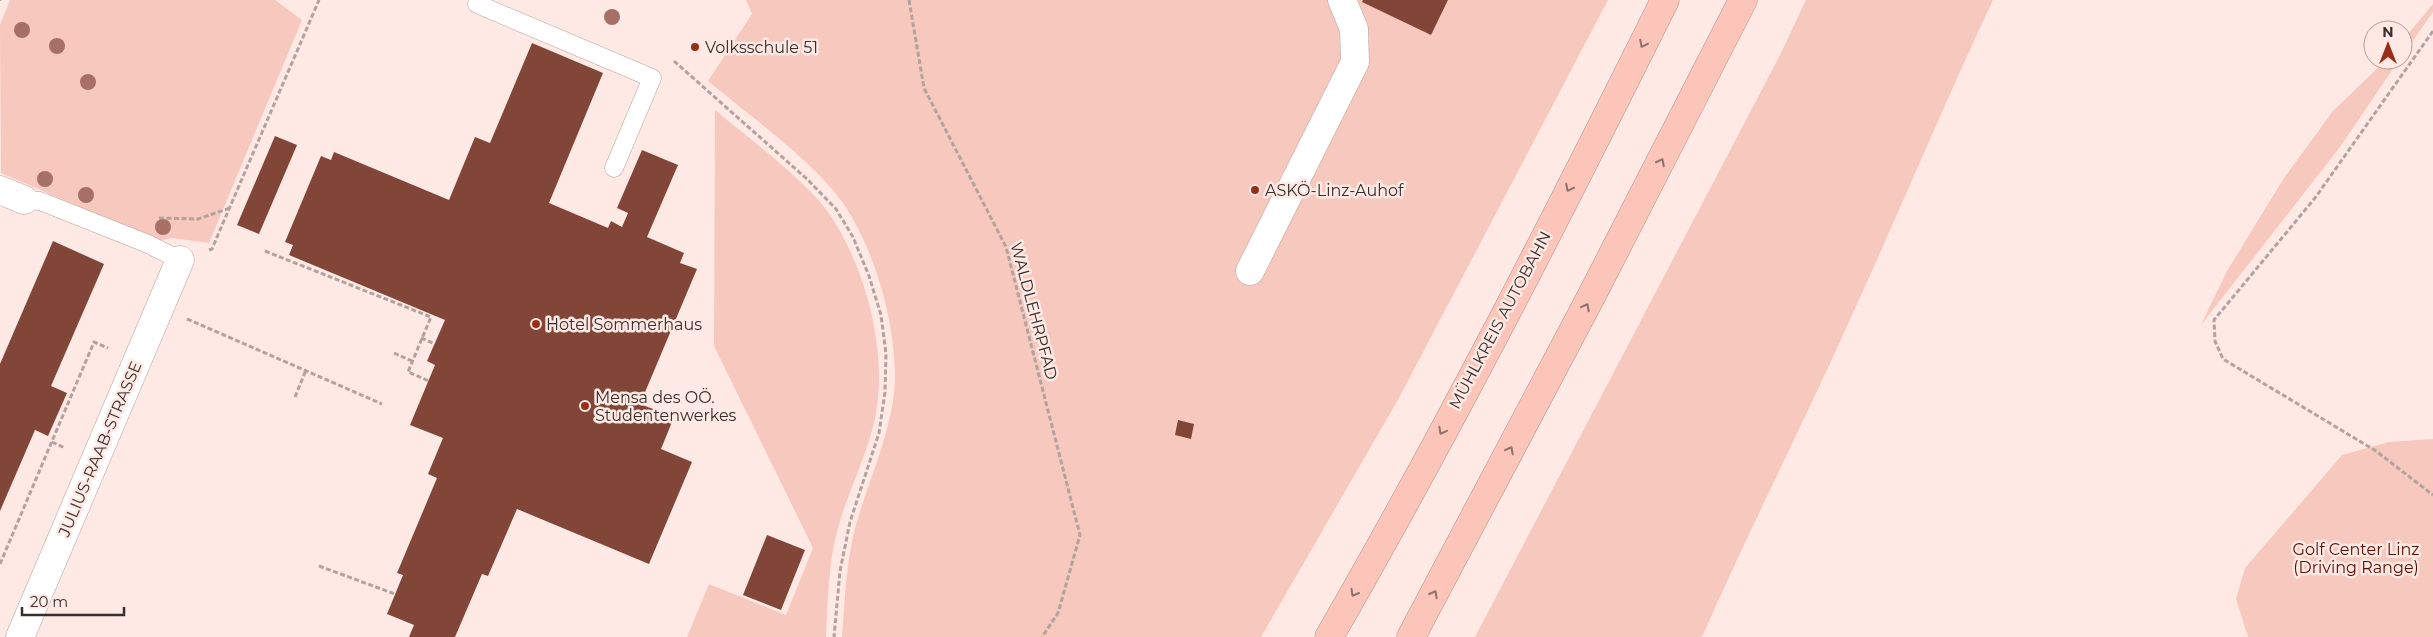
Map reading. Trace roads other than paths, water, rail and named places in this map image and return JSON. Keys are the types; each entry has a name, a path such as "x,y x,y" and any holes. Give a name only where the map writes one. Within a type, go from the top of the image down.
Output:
{"highway":[{"name":"MÜHLKREIS AUTOBAHN","path":"1329,637 1378,551 1482,357 1665,0"},
{"path":"1411,637 1602,276 1743,0"}],"street":[{"path":"1250,270 1355,62 1354,28 1342,0"},
{"name":"JULIUS-RAAB-STRASSE","path":"20,637 180,260"}],"lane":[{"path":"477,4 652,78 614,168"},
{"path":"12,195 40,201 148,244 180,260"}],"place":[{"name":"Volksschule 51","path":"695,47"},
{"name":"ASKÖ-Linz-Auhof","path":"1255,190"},
{"name":"Hotel Sommerhaus","path":"536,324"},
{"name":"Mensa des OÖ. Studentenwerkes","path":"585,406"}],"park label":[{"name":"Golf Center Linz (Driving Range)","path":"2356,558"}]}
